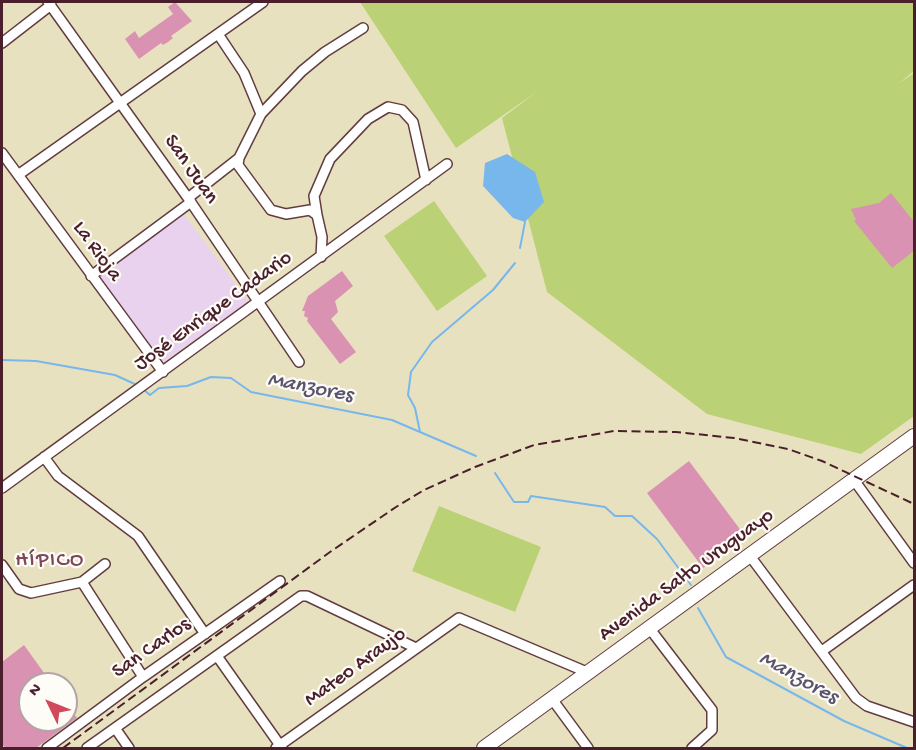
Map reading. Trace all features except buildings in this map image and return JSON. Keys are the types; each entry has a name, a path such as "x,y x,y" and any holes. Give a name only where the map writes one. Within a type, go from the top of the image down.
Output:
{"main road":[{"name":"Avenida Salto Uruguayo","path":"484,748 915,436"}],"street":[{"path":"18,175 262,2"},
{"path":"2,43 49,3"},
{"name":"San Juan","path":"49,3 189,200 299,362"},
{"path":"317,215 310,210 286,214 271,210 237,165 261,114 318,58 363,28"},
{"path":"218,34 244,73 261,114"},
{"path":"321,257 322,237 314,195 330,159 368,118 388,107 408,114 413,122 426,180"},
{"name":"La Rioja","path":"2,153 162,372"},
{"path":"91,276 239,158"},
{"name":"José Enrique Cadario","path":"2,488 447,164"},
{"path":"44,458 58,476 138,536 205,634"},
{"path":"854,480 915,562"},
{"path":"750,556 856,698 867,706 915,722"},
{"path":"2,566 19,589 31,593 82,582 105,564"},
{"name":"San Carlos","path":"47,748 280,581"},
{"path":"82,582 143,677"},
{"path":"822,651 915,585"},
{"name":"San Carlos","path":"87,748 300,596 307,596 416,648"},
{"name":"Mateo Araujo","path":"279,748 459,618 589,673"},
{"path":"650,629 712,710 712,730 692,748"},
{"path":"217,656 279,748"},
{"path":"552,699 588,748"},
{"path":"115,728 129,748"}],"shaded area":[{"path":"184,214 249,302 161,364 98,276"}],"green space":[{"path":"360,2 914,2 914,71 898,84 914,73 914,416 861,454 707,414 547,292 502,118 538,91 456,148"},
{"path":"434,201 487,276 437,311 384,236"},
{"path":"439,506 541,547 515,612 412,571"}],"water":[{"path":"507,154 535,172 544,202 525,222 513,218 483,186 485,163"}],"waterway":[{"path":"520,248 525,222"},
{"path":"420,432 415,408 408,395 411,372 432,342 493,290 515,263"},
{"name":"Manzores","path":"2,360 36,361 115,375 139,386"},
{"name":"Manzores","path":"143,389 150,395 159,388 187,386 211,377 231,378 251,392 392,420 476,456"},
{"name":"Manzores","path":"495,473 514,502 528,502 531,496 605,507 615,516 632,516 657,539 691,585"},
{"name":"Manzores","path":"698,608 726,657 844,721 907,748"}],"railway":[{"path":"63,748 330,552 396,507 424,490 475,467 534,445 614,431 676,432 734,438 788,449 822,461 914,504"}],"district":[{"name":"HÍPICO","path":"50,562"}]}
